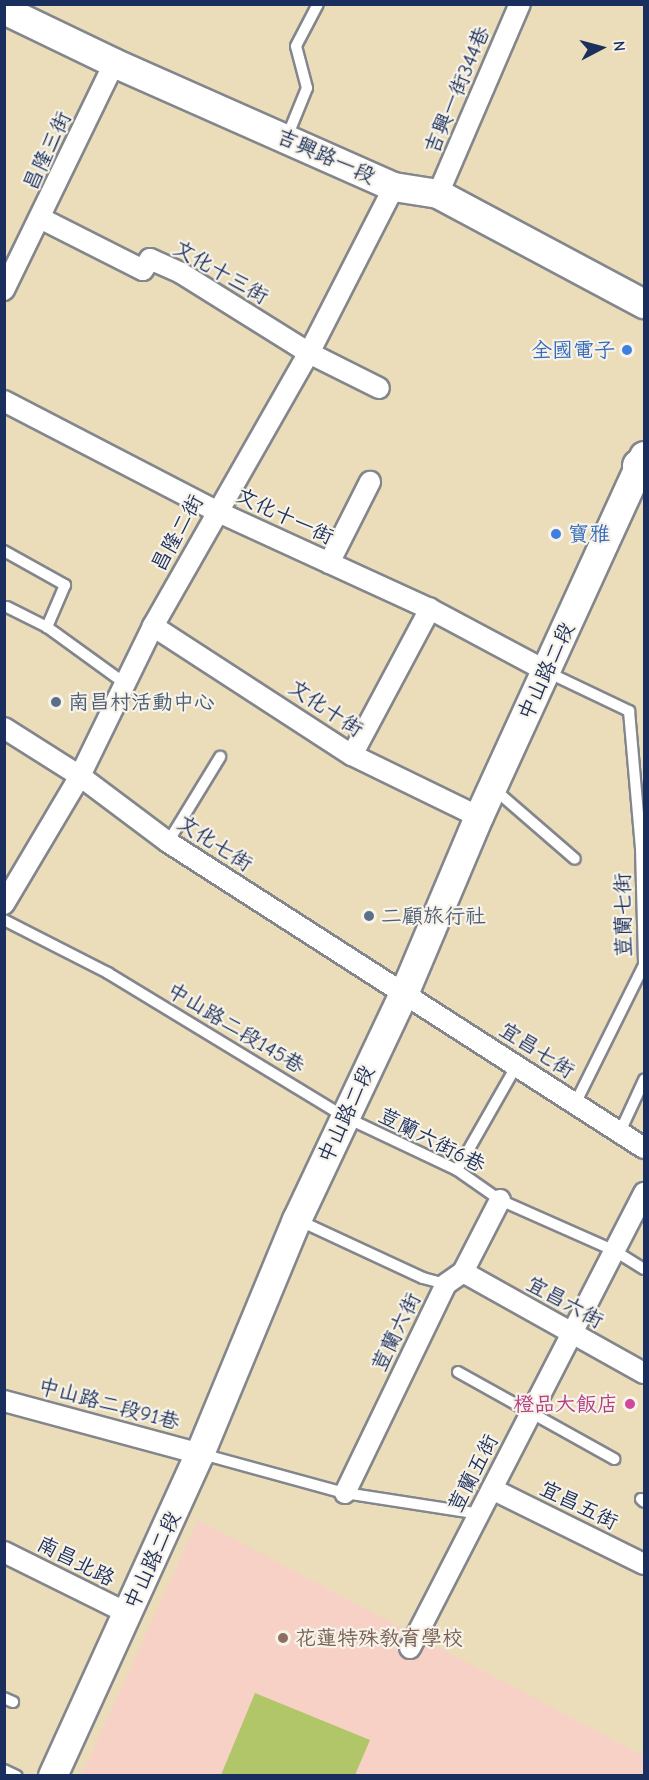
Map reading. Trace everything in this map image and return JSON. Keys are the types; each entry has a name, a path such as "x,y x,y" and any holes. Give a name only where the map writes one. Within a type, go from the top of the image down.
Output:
{"street":[{"name":"吉興一街344巷","path":"438,194 520,4"},
{"name":"吉興路一段","path":"4,10 114,63 394,187 438,194 645,304"},
{"name":"昌隆三街","path":"4,290 42,219 114,63"},
{"name":"昌隆二街","path":"4,904 80,776 123,682 216,511 309,353 394,187"},
{"name":"文化十三街","path":"42,219 143,270 150,259 181,273 309,353 379,388"},
{"name":"文化十一街","path":"4,401 216,511 430,609 546,671"},
{"name":"中山路二段","path":"53,1776 200,1454 297,1220 405,992 492,788 643,463"},
{"path":"329,563 370,482"},
{"path":"352,755 430,609"},
{"name":"文化十街","path":"153,626 352,755 479,817"},
{"name":"文化七街","path":"4,728 80,776 168,842 405,992"},
{"name":"宜昌七街","path":"405,992 619,1134 645,1148"},
{"name":"荳蘭五街","path":"410,1648 645,1193"},
{"name":"荳蘭六街","path":"345,1492 446,1284 463,1272 500,1200"},
{"name":"宜昌六街","path":"463,1272 645,1373"},
{"name":"中山路二段91巷","path":"4,1401 200,1454"},
{"name":"宜昌五街","path":"492,1489 645,1564"},
{"name":"南昌北路","path":"4,1552 127,1613"}],"lane":[{"path":"286,138 306,88 296,46 318,4"},
{"path":"4,551 65,585 47,627"},
{"path":"7,607 47,627 123,682"},
{"name":"荳蘭七街","path":"546,671 629,711 641,848 644,965 575,1104"},
{"path":"168,842 220,757"},
{"path":"492,788 574,858"},
{"name":"中山路二段145巷","path":"4,920 108,972 345,1117"},
{"path":"457,1170 517,1065"},
{"path":"619,1134 645,1080"},
{"name":"荳蘭六街6巷","path":"345,1117 457,1170 500,1200 615,1251 645,1269"},
{"path":"297,1220 423,1278 446,1284"},
{"path":"458,1372 614,1459"},
{"path":"200,1454 345,1492 480,1514"},
{"path":"4,1770 17,1776"}],"shaded area":[{"name":"花蓮特殊教育學校","path":"198,1520 644,1756 642,1776 81,1776"}],"green space":[{"path":"255,1693 370,1740 355,1775 221,1775"}],"place":[{"name":"全國電子","path":"627,350"},
{"name":"寶雅","path":"556,534"},
{"name":"南昌村活動中心","path":"56,702"},
{"name":"二顧旅行社","path":"369,916"},
{"name":"橙品大飯店","path":"630,1404"},
{"name":"花蓮特殊教育學校","path":"283,1638"}]}
